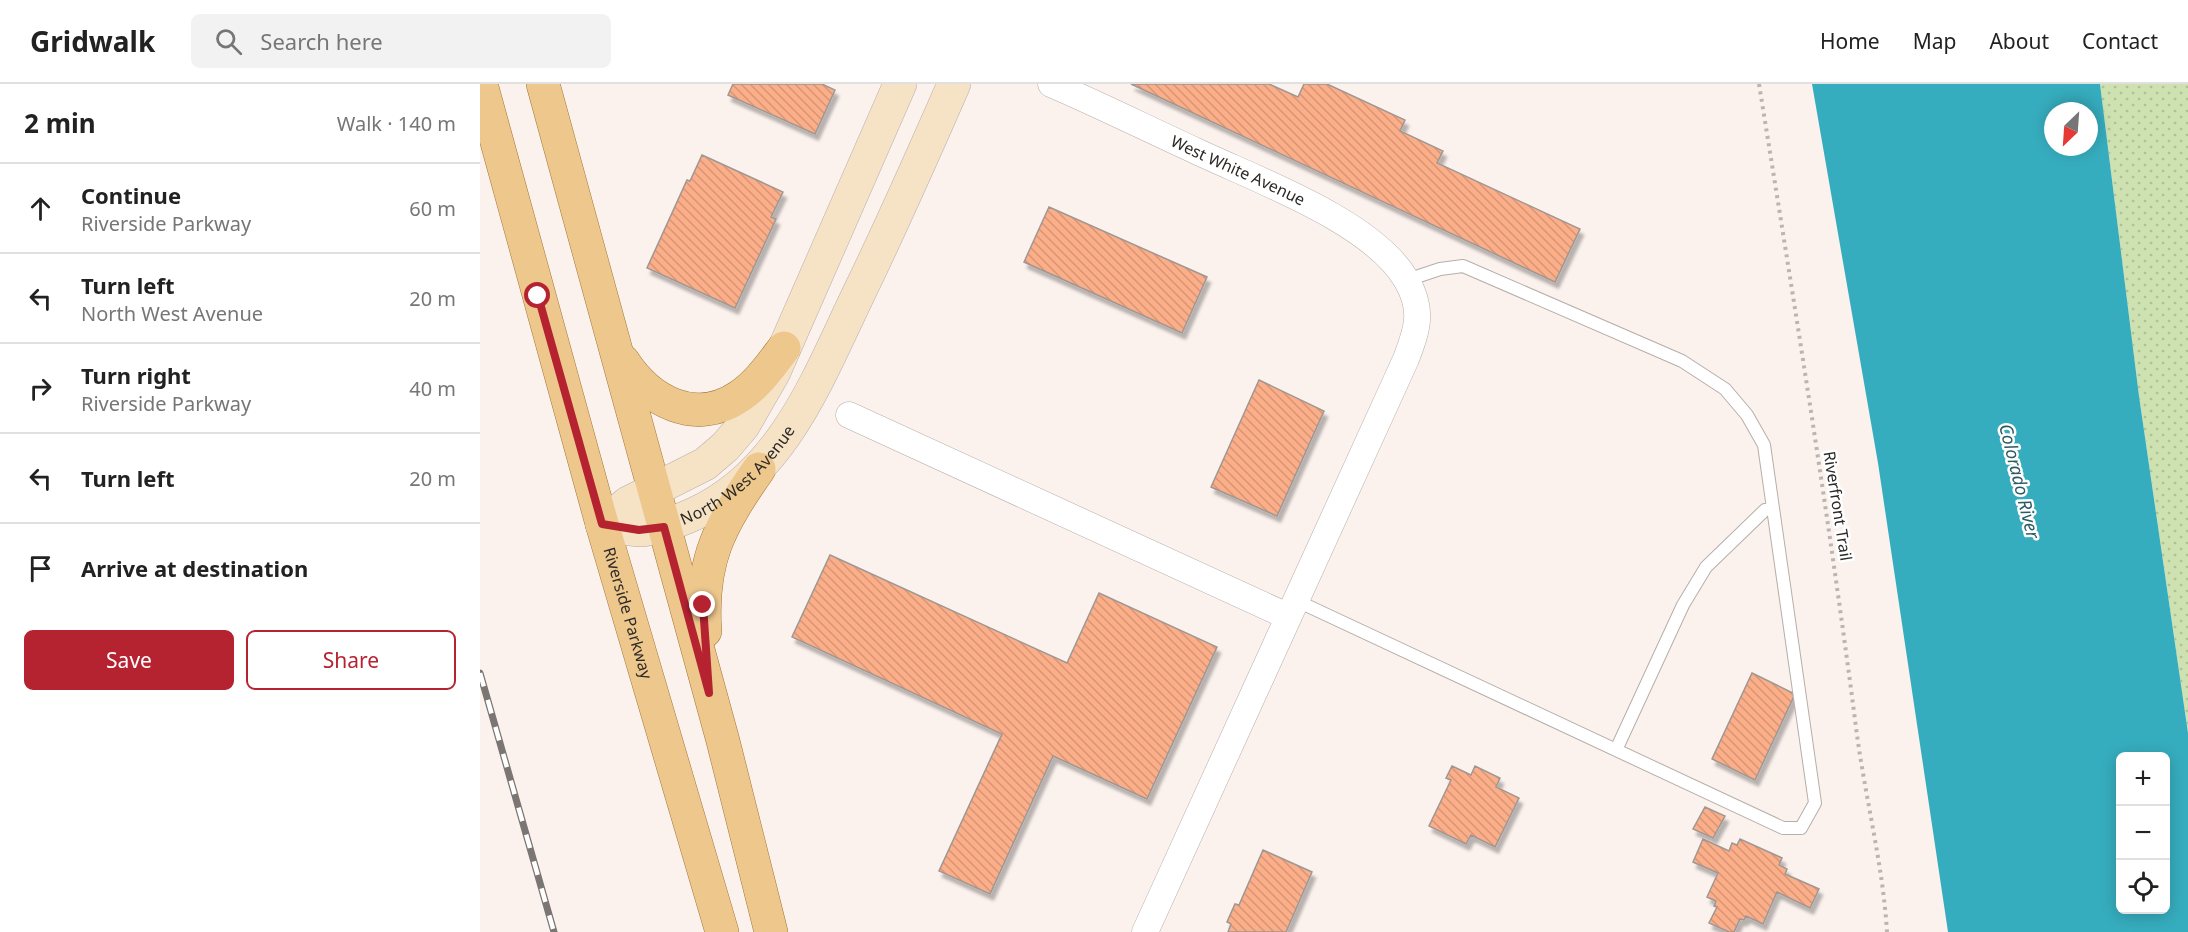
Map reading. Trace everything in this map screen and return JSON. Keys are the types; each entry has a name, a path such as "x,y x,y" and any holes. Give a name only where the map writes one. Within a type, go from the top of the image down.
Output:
{"main road":[{"name":"Riverside Parkway","path":"481,84 602,524 722,932"},
{"path":"543,84 709,693 771,932"},
{"path":"615,348 634,378 645,389 659,399 691,410 707,410 741,395 757,381 784,348"},
{"path":"709,693 703,605 708,564 721,526 759,469"}],"street":[{"name":"North West Avenue","path":"602,524 653,489 690,473 725,447 759,402 900,84"},
{"name":"North West Avenue","path":"602,524 639,530 664,527 708,508 735,491 759,469 780,444 814,387 898,212 954,84"},
{"name":"West White Avenue","path":"1051,84 1313,206 1361,234 1386,255 1407,280"},
{"path":"1145,932 1414,338 1419,321 1415,300 1407,280"},
{"path":"849,415 1291,608"}],"lane":[{"path":"1291,608 1616,750 1784,828 1801,828 1809,818 1815,803 1764,445 1747,415 1725,389 1690,367 1569,310 1463,266 1440,269 1407,280"},
{"path":"1616,750 1683,605 1706,567 1764,510 1773,509"}],"path":[{"name":"Riverfront Trail","path":"1759,84 1836,574 1863,784 1885,893 1887,932"}],"green space":[{"path":"2100,84 2188,84 2188,733 2139,396"}],"water":[{"name":"Colorado River","path":"1812,84 2100,84 2139,396 2188,733 2188,932 1948,932 1878,463"}],"building":[{"path":"733,84 822,84 835,90 815,134 728,95"},
{"path":"1131,84 1269,84 1298,97 1304,84 1327,84 1405,120 1400,131 1443,151 1437,163 1580,229 1555,282"},
{"path":"702,155 783,192 771,217 776,219 735,308 647,268 687,180 690,181"},
{"path":"1049,207 1207,277 1182,333 1024,262"},
{"path":"1259,380 1324,411 1277,516 1211,487"},
{"path":"830,555 1067,663 1099,593 1217,647 1147,799 1053,756 990,894 939,871 1002,734 792,637"},
{"path":"1752,673 1795,694 1755,780 1712,759"},
{"path":"1452,766 1471,775 1475,766 1500,778 1496,787 1519,798 1495,847 1471,835 1466,844 1429,826 1451,780 1446,778"},
{"path":"1705,807 1725,816 1713,838 1693,829"},
{"path":"1703,839 1729,851 1732,843 1737,845 1740,839 1782,858 1779,865 1787,869 1785,874 1819,889 1810,908 1777,892 1763,924 1746,916 1744,920 1740,919 1734,932 1729,932 1709,923 1717,907 1714,906 1716,901 1707,897 1718,873 1693,862"},
{"path":"1263,850 1312,872 1286,932 1228,932 1231,924 1227,922 1235,904 1239,905"}],"railway":[{"path":"480,673 554,932"}],"route":[{"path":"538,296 602,524 639,530 664,527 709,693 703,605"}]}
